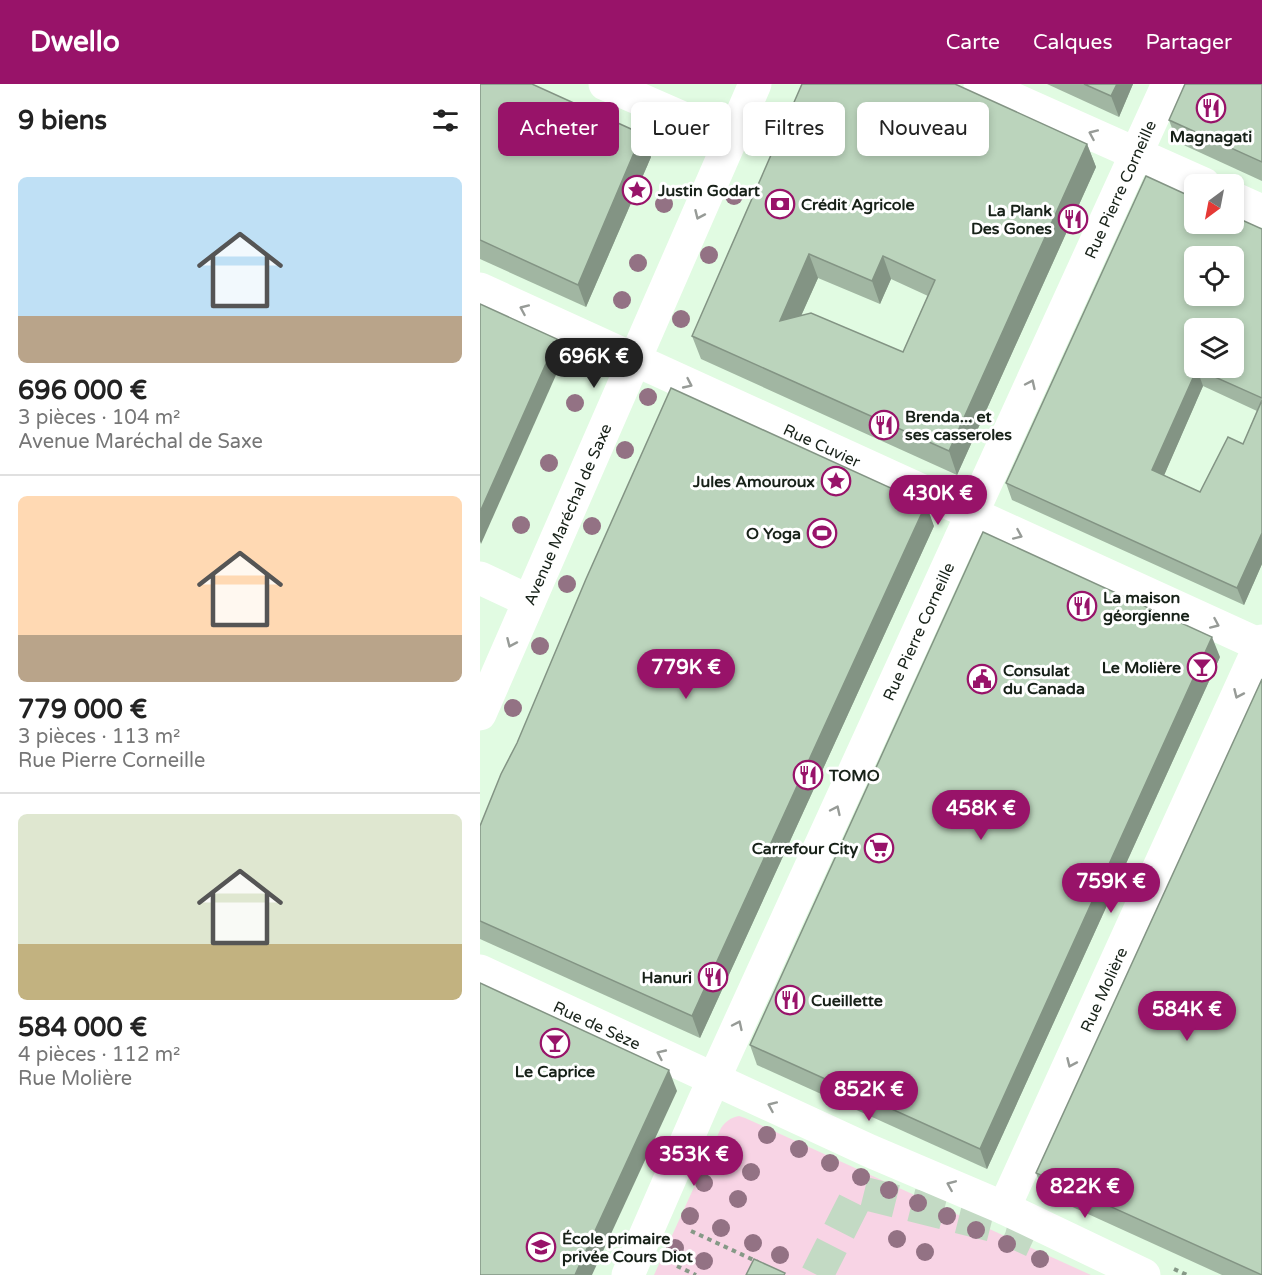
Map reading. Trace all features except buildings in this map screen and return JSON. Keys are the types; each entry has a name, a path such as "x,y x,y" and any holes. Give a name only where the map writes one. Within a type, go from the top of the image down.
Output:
{"street":[{"path":"605,84 646,102"},
{"name":"Avenue Maréchal de Saxe","path":"731,139 755,84"},
{"path":"981,84 1184,175"},
{"name":"Rue Pierre Corneille","path":"628,1275 714,1079 1167,84"},
{"name":"Avenue Maréchal de Saxe","path":"480,714 724,156"},
{"path":"1244,203 1262,211"},
{"name":"Rue Cuvier","path":"480,289 1261,644"},
{"path":"480,578 529,601"},
{"name":"Rue Molière","path":"1004,1208 1261,644"},
{"name":"Rue de Sèze","path":"480,971 870,1151 1004,1208 1144,1275"},
{"path":"1033,1241 1108,1275"}],"path":[{"path":"691,1231 765,1266"},
{"path":"752,1268 755,1261"},
{"path":"677,1266 696,1275"}],"shaded area":[{"path":"739,1116 1091,1275 654,1275 721,1128 728,1120"}],"tunnel":[{"path":"817,1275 859,1192 1007,1229 1033,1241"}],"place":[{"name":"Magnagati","path":"1211,108"},
{"name":"Justin Godart","path":"637,190"},
{"name":"Crédit Agricole","path":"780,204"},
{"name":"La Plank Des Gones","path":"1073,219"},
{"name":"Brenda... et ses casseroles","path":"884,425"},
{"name":"Jules Amouroux","path":"836,481"},
{"name":"O Yoga","path":"822,533"},
{"name":"La maison géorgienne","path":"1082,606"},
{"name":"Le Molière","path":"1202,667"},
{"name":"Consulat du Canada","path":"982,679"},
{"name":"TOMO","path":"808,775"},
{"name":"Carrefour City","path":"879,848"},
{"name":"Hanuri","path":"713,977"},
{"name":"Cueillette","path":"790,1000"},
{"name":"Le Caprice","path":"555,1043"},
{"name":"École primaire privée Cours Diot","path":"541,1247"}]}
